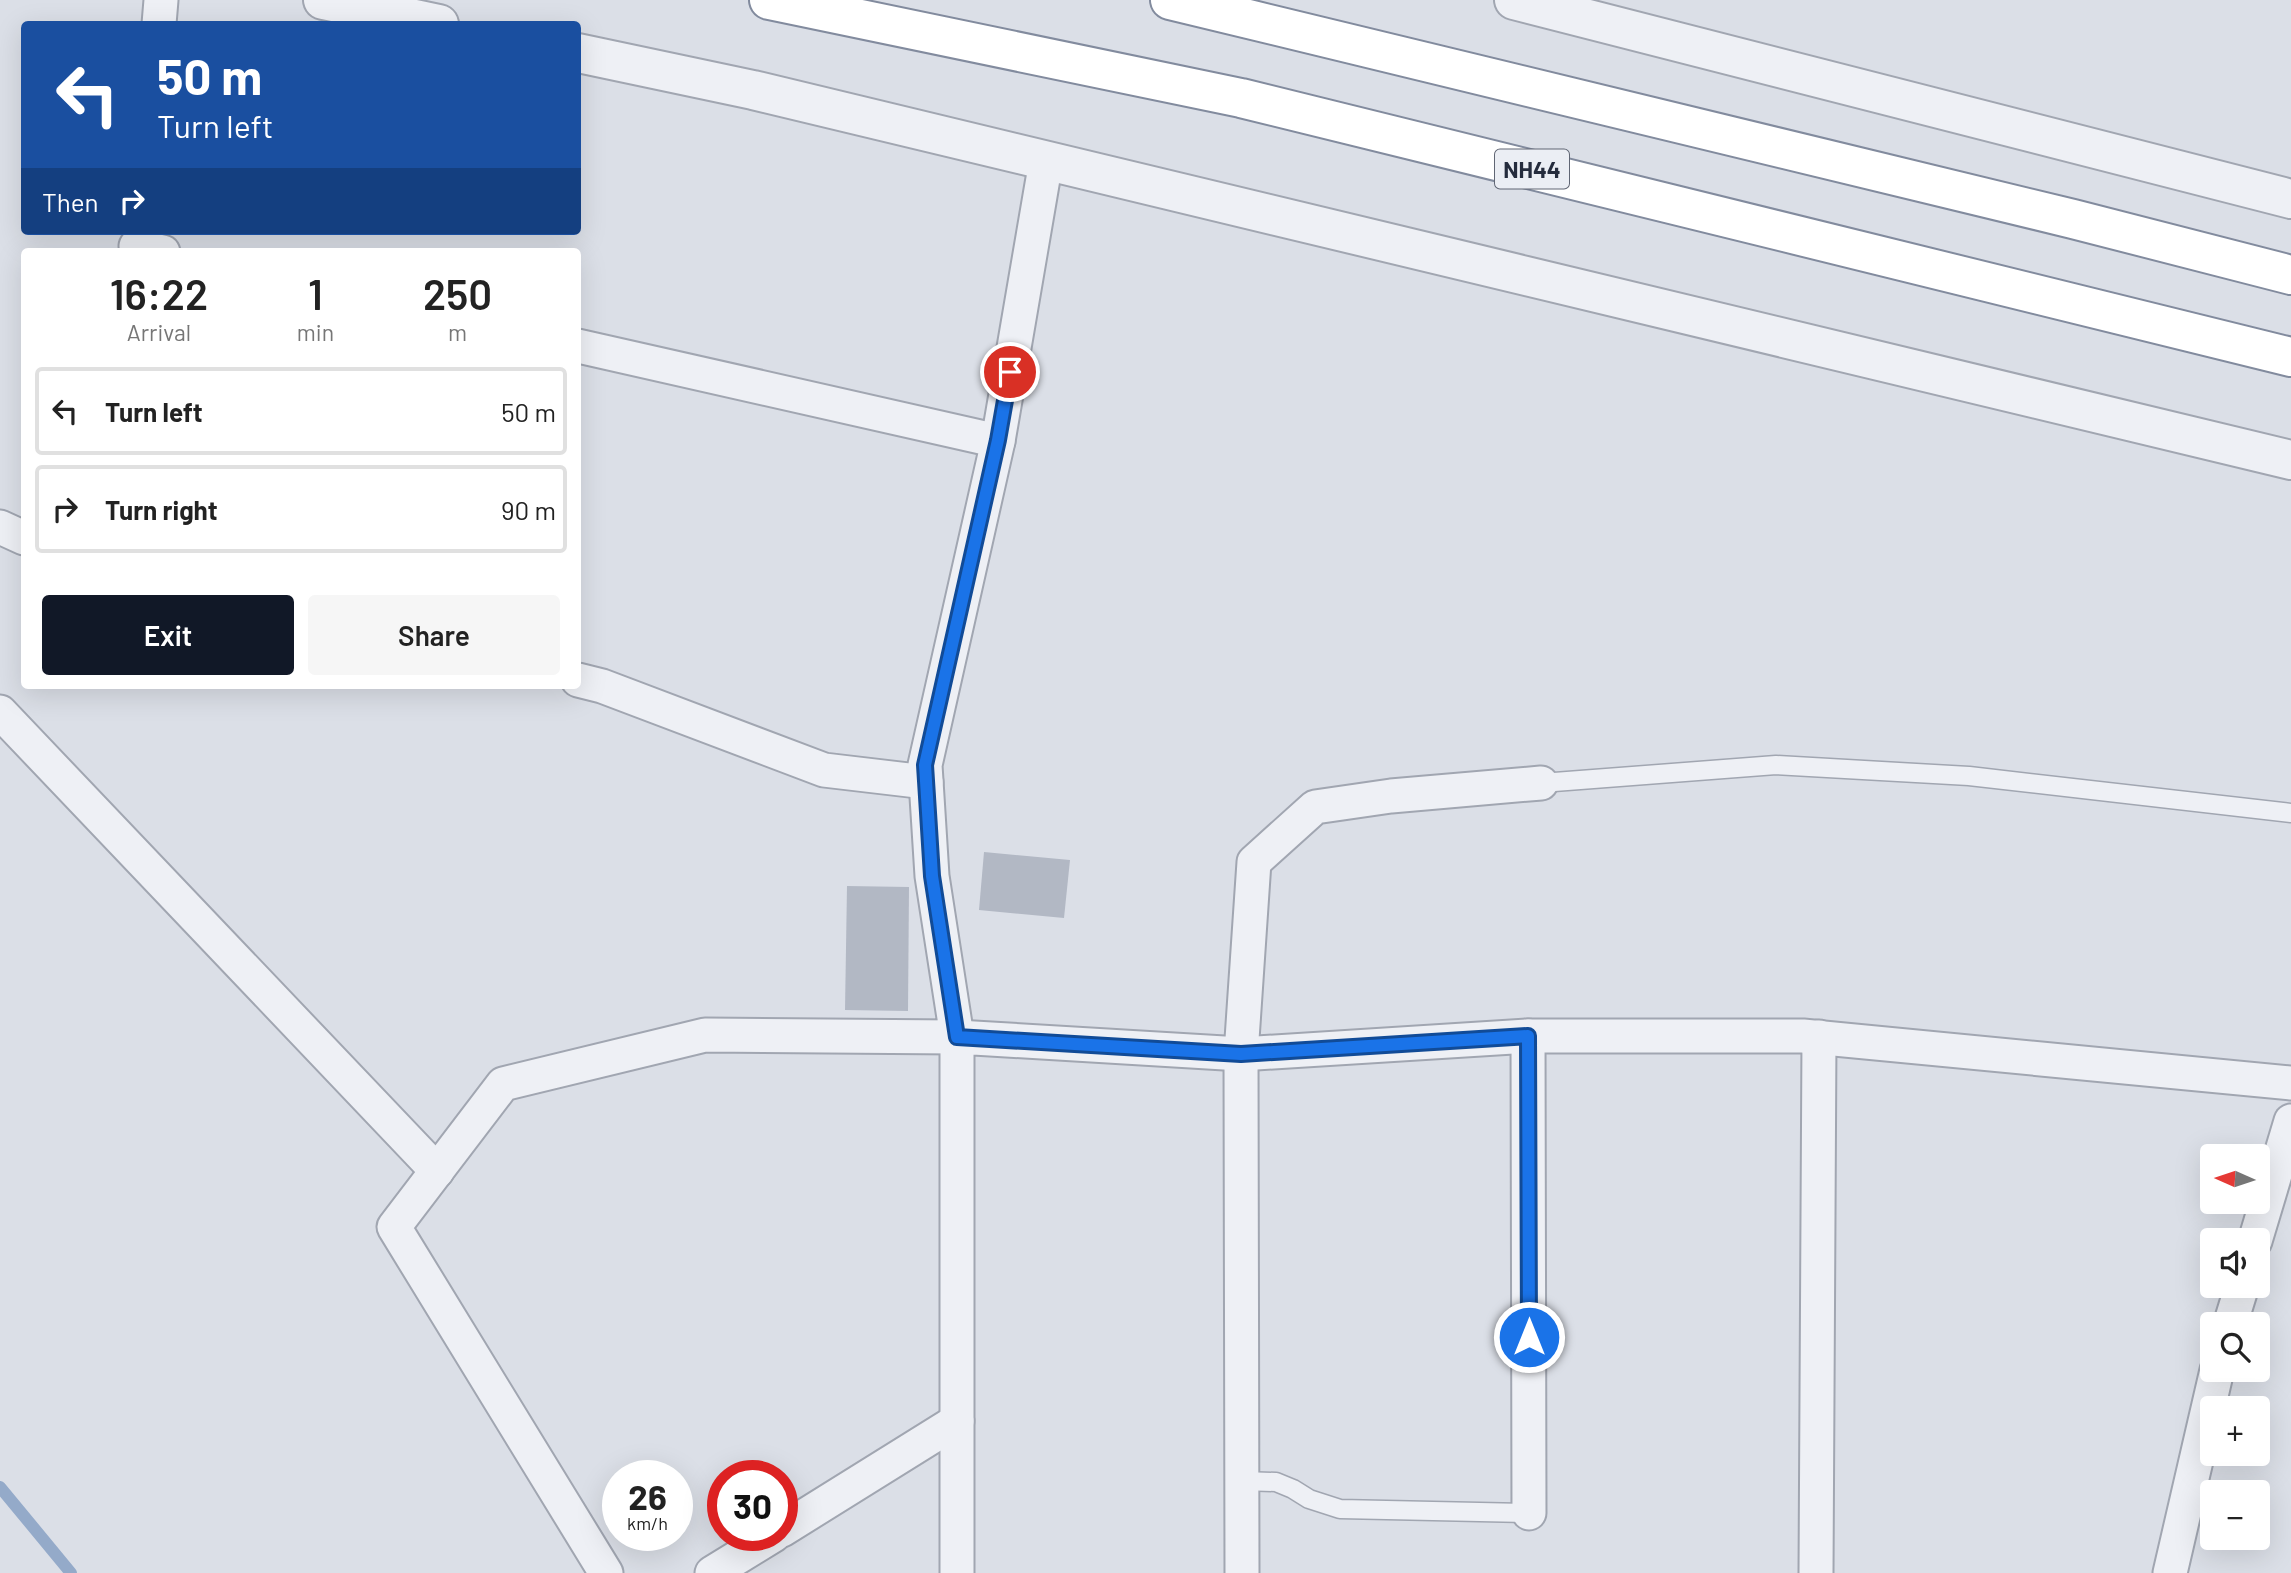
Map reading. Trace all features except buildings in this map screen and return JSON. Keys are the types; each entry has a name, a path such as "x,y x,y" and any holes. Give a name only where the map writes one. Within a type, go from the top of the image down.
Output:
{"highway":[{"name":"NH44","path":"769,0 1241,97 2291,357"},
{"path":"1170,0 2073,219 2291,275"}],"street":[{"path":"159,21 161,0"},
{"path":"323,0 424,21"},
{"path":"1514,0 2291,199"},
{"path":"581,55 753,90 2291,460"},
{"path":"957,1573 957,1037 932,876 925,765 998,440 1046,161"},
{"path":"581,347 998,440"},
{"path":"0,527 21,537"},
{"path":"581,681 602,686 824,770 926,782"},
{"path":"0,712 437,1171"},
{"path":"1242,1573 1241,1054 1254,862 1315,807 1391,796 1541,783"},
{"path":"606,1573 394,1227 503,1084 705,1035 957,1037 1241,1054 1528,1036 1819,1037 2291,1083"},
{"path":"1528,1036 1529,1513"},
{"path":"1816,1573 1819,1037"},
{"path":"2259,1228 2291,1121"},
{"path":"2170,1573 2214,1382"},
{"path":"798,1520 957,1421"},
{"path":"712,1573 748,1551"}],"lane":[{"path":"1541,783 1776,765 1969,776 2291,813"},
{"path":"1242,1481 1259,1479 1276,1482 1309,1499 1340,1509 1529,1513"}],"waterway":[{"path":"0,1487 71,1573"}],"route":[{"path":"1010,372 998,440 925,765 932,876 957,1037 1241,1054 1528,1036 1529,1337"}]}
